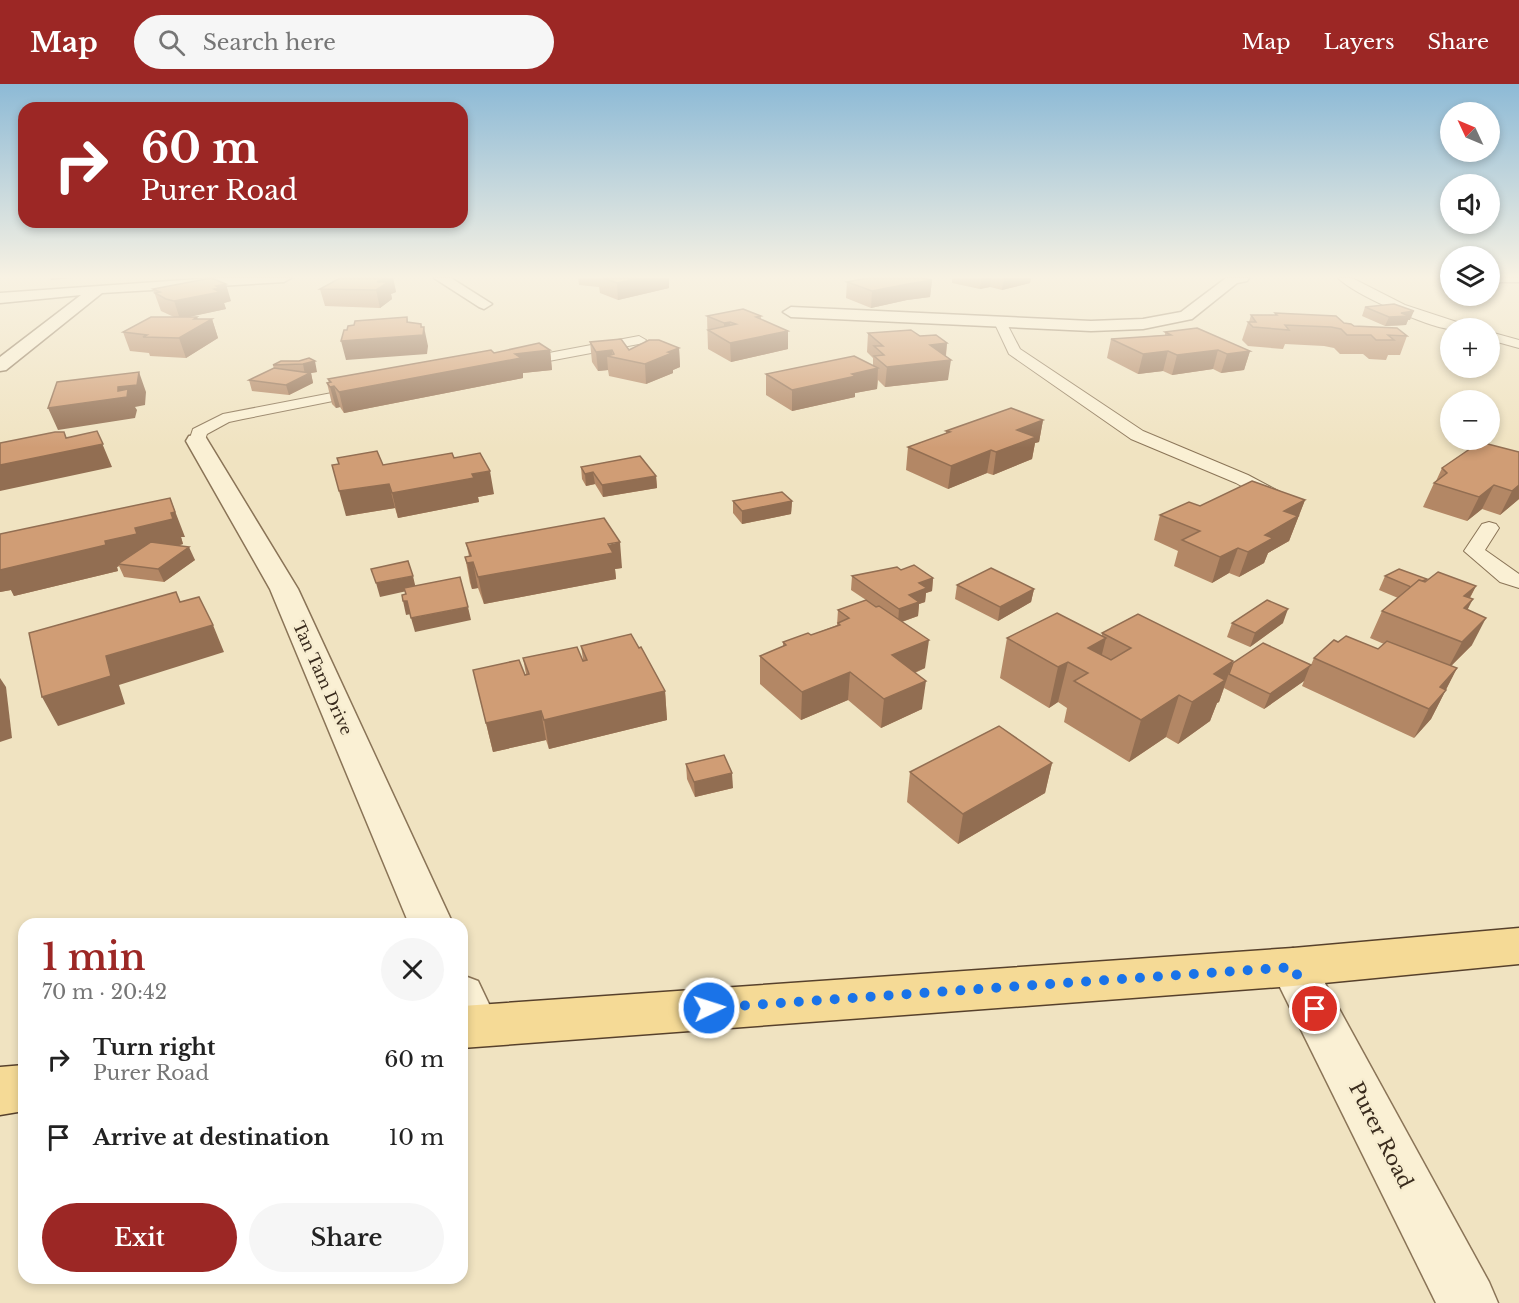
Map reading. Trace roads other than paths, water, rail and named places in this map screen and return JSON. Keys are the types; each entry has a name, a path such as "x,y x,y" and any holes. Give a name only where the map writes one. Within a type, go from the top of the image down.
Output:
{"main road":[{"path":"468,1016 1293,967 1519,946"},
{"path":"0,1091 18,1089"}],"street":[{"path":"0,366 40,335"},
{"name":"Tan Tam Drive","path":"197,441 284,589 428,918"},
{"name":"Purer Road","path":"1293,967 1468,1303"}],"lane":[{"path":"1006,335 1014,351 1137,435 1242,479 1285,502"},
{"path":"1500,339 1518,344"},
{"path":"504,365 558,356 592,346 639,340"},
{"path":"197,441 199,432 223,419 276,406 375,388"},
{"path":"1489,528 1474,551 1508,577 1519,582"}]}
